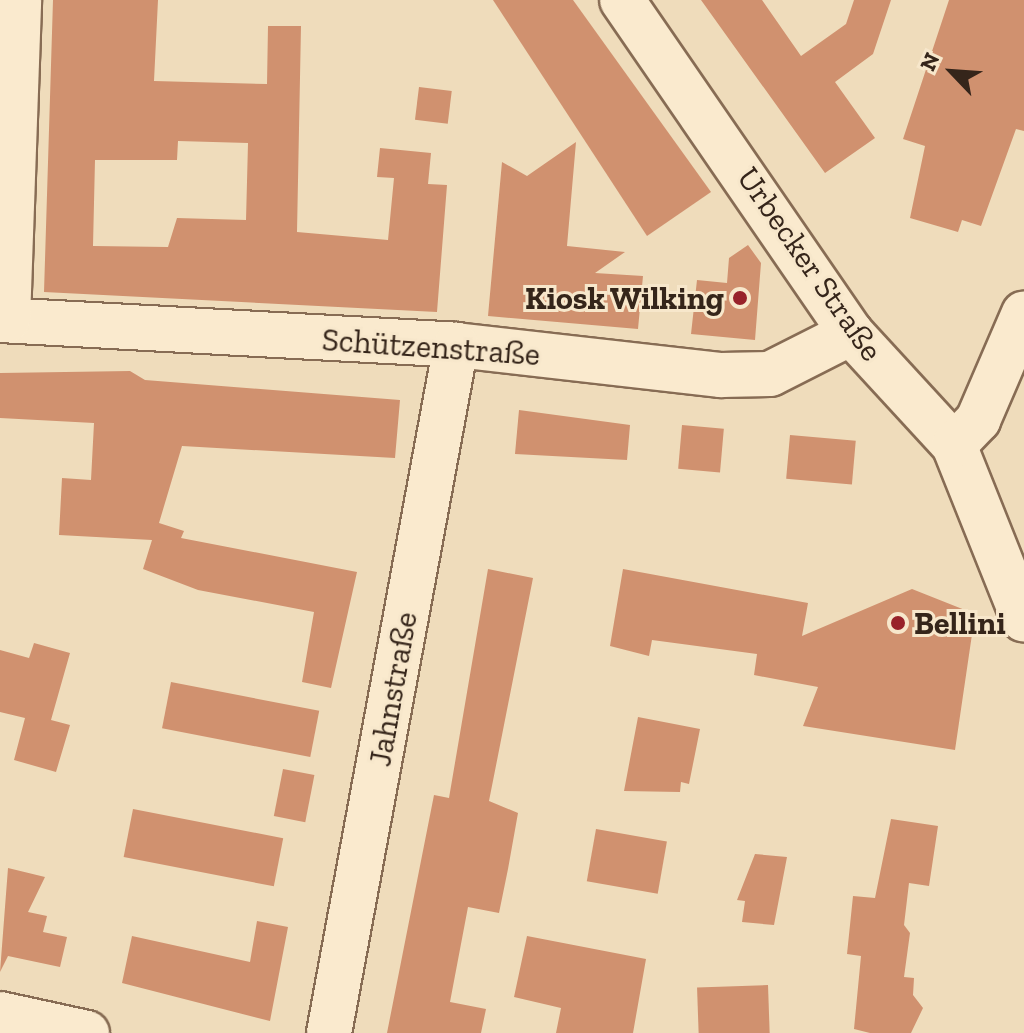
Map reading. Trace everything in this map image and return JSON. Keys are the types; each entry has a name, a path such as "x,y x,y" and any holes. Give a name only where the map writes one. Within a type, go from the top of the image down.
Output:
{"street":[{"path":"4,320 19,0"},
{"name":"Urbecker Straße","path":"622,0 851,333 954,445 1024,620"},
{"name":"Schützenstraße","path":"4,320 456,345 770,374 851,333"},
{"path":"954,445 978,420 1021,331"},
{"name":"Jahnstraße","path":"329,1033 456,345"},
{"path":"0,1014 87,1033"}],"building":[{"path":"53,0 158,0 154,81 267,84 268,26 301,26 297,232 388,240 394,178 377,177 380,148 431,153 428,184 447,185 437,312 44,292","holes":["178,141 248,143 246,220 177,218 168,247 93,246 95,160 177,160"]},
{"path":"493,0 573,0 711,192 647,236"},
{"path":"701,0 762,0 801,56 846,24 854,0 891,0 873,54 835,82 875,138 825,173"},
{"path":"949,0 1024,0 1024,131 1016,129 981,226 962,220 958,232 910,218 925,146 903,139"},
{"path":"419,87 452,91 448,124 415,120"},
{"path":"576,142 567,246 625,252 595,273 643,276 638,329 488,316 502,162 527,176"},
{"path":"748,245 761,263 755,340 691,334 697,280 727,283 729,258"},
{"path":"130,371 145,380 400,400 395,458 182,446 159,523 184,531 181,538 357,572 331,688 302,682 314,612 198,590 143,569 152,540 59,535 62,478 91,480 94,423 0,418 0,373"},
{"path":"519,410 630,425 627,460 515,454"},
{"path":"682,425 724,429 720,472 678,469"},
{"path":"790,435 856,441 852,485 786,479"},
{"path":"488,569 533,578 489,801 518,813 508,869 499,913 468,907 450,1002 486,1009 481,1033 387,1033 434,795 449,798"},
{"path":"623,569 808,603 802,636 912,589 975,614 955,750 803,726 818,687 754,675 757,654 652,640 649,656 610,646"},
{"path":"34,643 70,653 51,720 70,725 56,772 14,760 25,718 0,712 0,650 29,658"},
{"path":"171,682 319,711 310,757 162,728"},
{"path":"638,717 700,729 689,784 681,782 680,792 624,791"},
{"path":"283,769 314,775 305,822 274,816"},
{"path":"133,809 283,838 274,886 124,857"},
{"path":"891,819 938,826 929,886 909,883 904,925 910,933 904,977 914,978 913,995 923,1008 911,1033 870,1033 854,1029 861,956 847,954 853,896 875,898"},
{"path":"596,829 667,842 658,894 587,881"},
{"path":"755,854 787,857 774,925 742,922 745,901 737,900"},
{"path":"8,868 45,877 28,912 47,916 43,932 67,937 60,967 8,956 0,972"},
{"path":"257,921 288,927 270,1021 122,983 132,936 250,962"},
{"path":"527,936 646,959 633,1033 556,1033 561,1008 514,997"},
{"path":"768,985 770,1033 699,1033 697,987"}],"place":[{"name":"Kiosk Wilking","path":"740,298"},
{"name":"Bellini","path":"898,623"}]}
